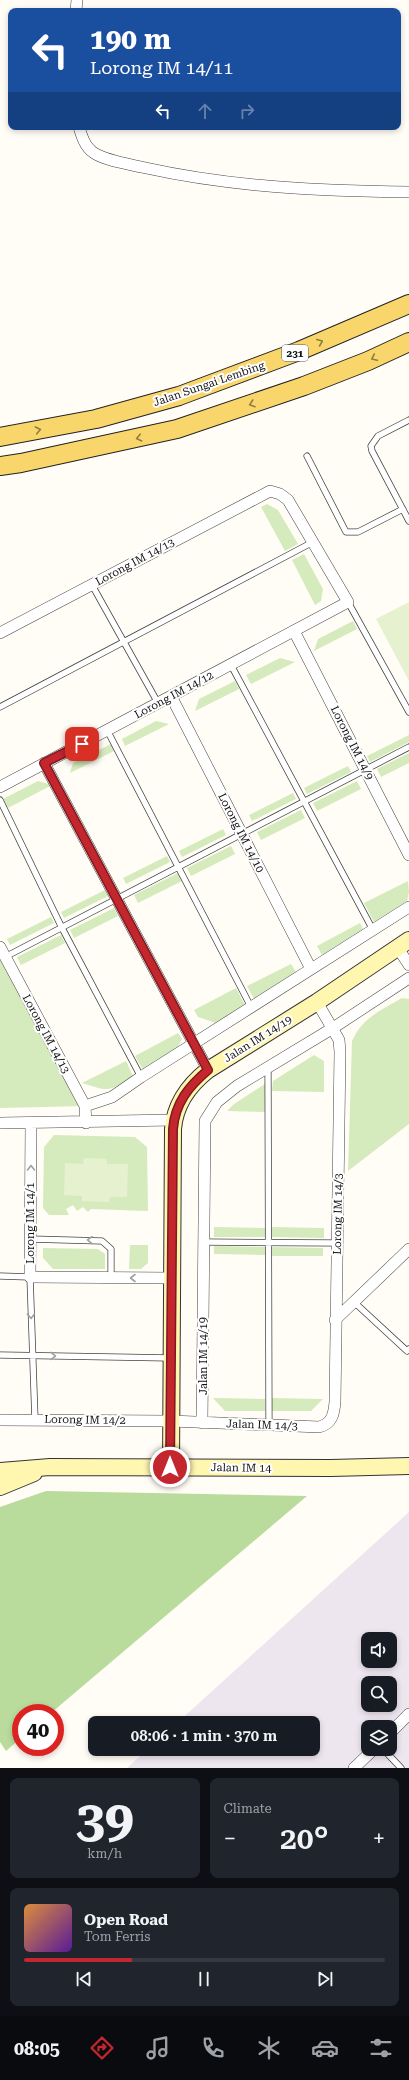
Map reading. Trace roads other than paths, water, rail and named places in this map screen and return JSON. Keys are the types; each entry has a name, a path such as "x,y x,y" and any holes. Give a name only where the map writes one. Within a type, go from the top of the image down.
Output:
{"main road":[{"name":"Jalan Sungai Lembing","path":"0,437 96,419 179,396 299,351 409,304"},
{"path":"0,466 21,463 177,429 304,386 368,361 409,342"},
{"path":"0,476 21,463"}],"street":[{"path":"80,130 88,148 95,153 126,163 174,174 226,182 290,187 409,192"},
{"name":"Lorong IM 14/13","path":"0,633 270,491 280,494 288,500 313,542"},
{"path":"313,542 348,602"},
{"name":"Lorong IM 14/12","path":"0,787 348,602"},
{"name":"Lorong IM 14/9","path":"294,631 409,855"},
{"name":"Lorong IM 14/10","path":"171,696 311,969"},
{"path":"44,763 208,1070"},
{"path":"85,1106 112,1097 194,1043 409,907"},
{"path":"404,944 409,965"},
{"name":"Jalan IM 14/19","path":"170,1467 174,1120 181,1099 190,1087 208,1070 318,1002 404,944"},
{"name":"Lorong IM 14/13","path":"2,952 85,1106 86,1123"},
{"name":"Jalan IM 14/19","path":"202,1423 205,1121 217,1102 237,1086 333,1028 409,978"},
{"path":"318,1002 333,1028"},
{"name":"Lorong IM 14/3","path":"333,1028 339,1040 340,1052 335,1402"},
{"path":"0,1123 86,1123 174,1120"},
{"name":"Lorong IM 14/1","path":"31,1123 30,1277 172,1278"},
{"path":"335,1320 409,1250"},
{"name":"Jalan IM 14/3","path":"171,1421 319,1427 326,1426 334,1413 335,1402"},
{"name":"Lorong IM 14/2","path":"0,1420 171,1421"},
{"name":"Jalan IM 14","path":"0,1471 50,1467 331,1468 409,1466"},
{"path":"0,1487 50,1467"},
{"name":"Jalan IM 14","path":"0,1480 25,1469"},
{"path":"397,1726 409,1714"},
{"path":"354,1768 367,1756"}],"lane":[{"path":"409,420 378,436 371,446 372,451 409,520"},
{"path":"307,456 346,532 358,532 403,509"},
{"path":"0,707 313,542"},
{"path":"92,585 158,703"},
{"path":"348,602 409,712"},
{"path":"231,665 373,930"},
{"path":"107,730 251,1007"},
{"path":"2,952 62,928 118,900 409,747"},
{"path":"0,800 62,928 141,1077"},
{"path":"268,1067 269,1425"},
{"path":"30,1239 102,1241 111,1249 111,1277"},
{"path":"204,1242 338,1243"},
{"path":"0,1276 30,1277 35,1420"},
{"path":"354,1302 407,1351 409,1349"},
{"path":"0,1355 171,1358"},
{"path":"389,1756 400,1768"}]}
